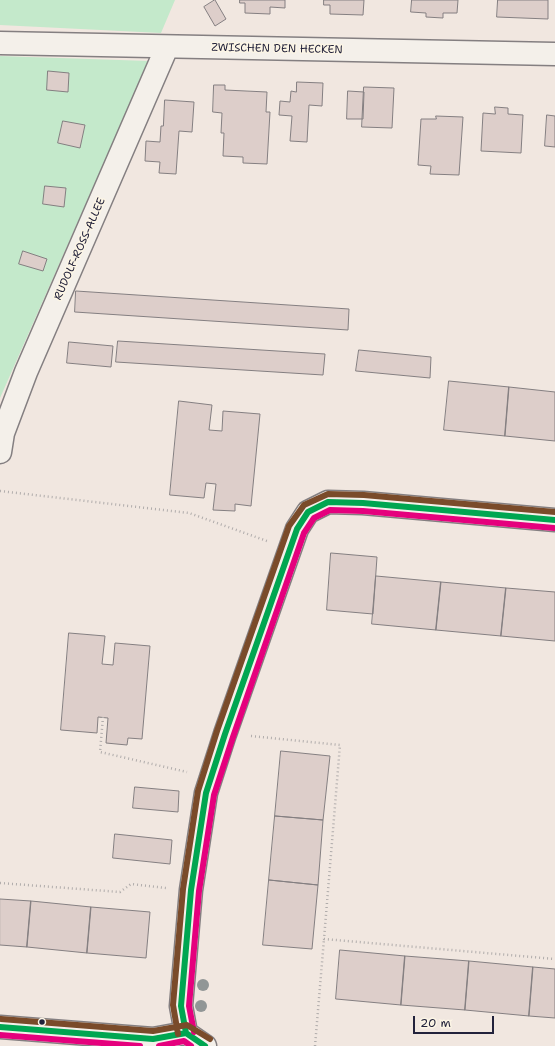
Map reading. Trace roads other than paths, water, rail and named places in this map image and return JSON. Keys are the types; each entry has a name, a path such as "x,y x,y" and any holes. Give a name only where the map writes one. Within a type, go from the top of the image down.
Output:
{"street":[{"name":"ZWISCHEN DEN HECKEN","path":"0,43 167,48 555,54"},
{"name":"RUDOLF-ROSS-ALLEE","path":"0,452 3,433 26,372 167,48"},
{"path":"186,1033 182,1006 190,890 206,793 225,734 290,549 297,530 308,512 328,502 363,503 555,520"},
{"path":"0,1027 153,1039 186,1033 205,1046"}]}
